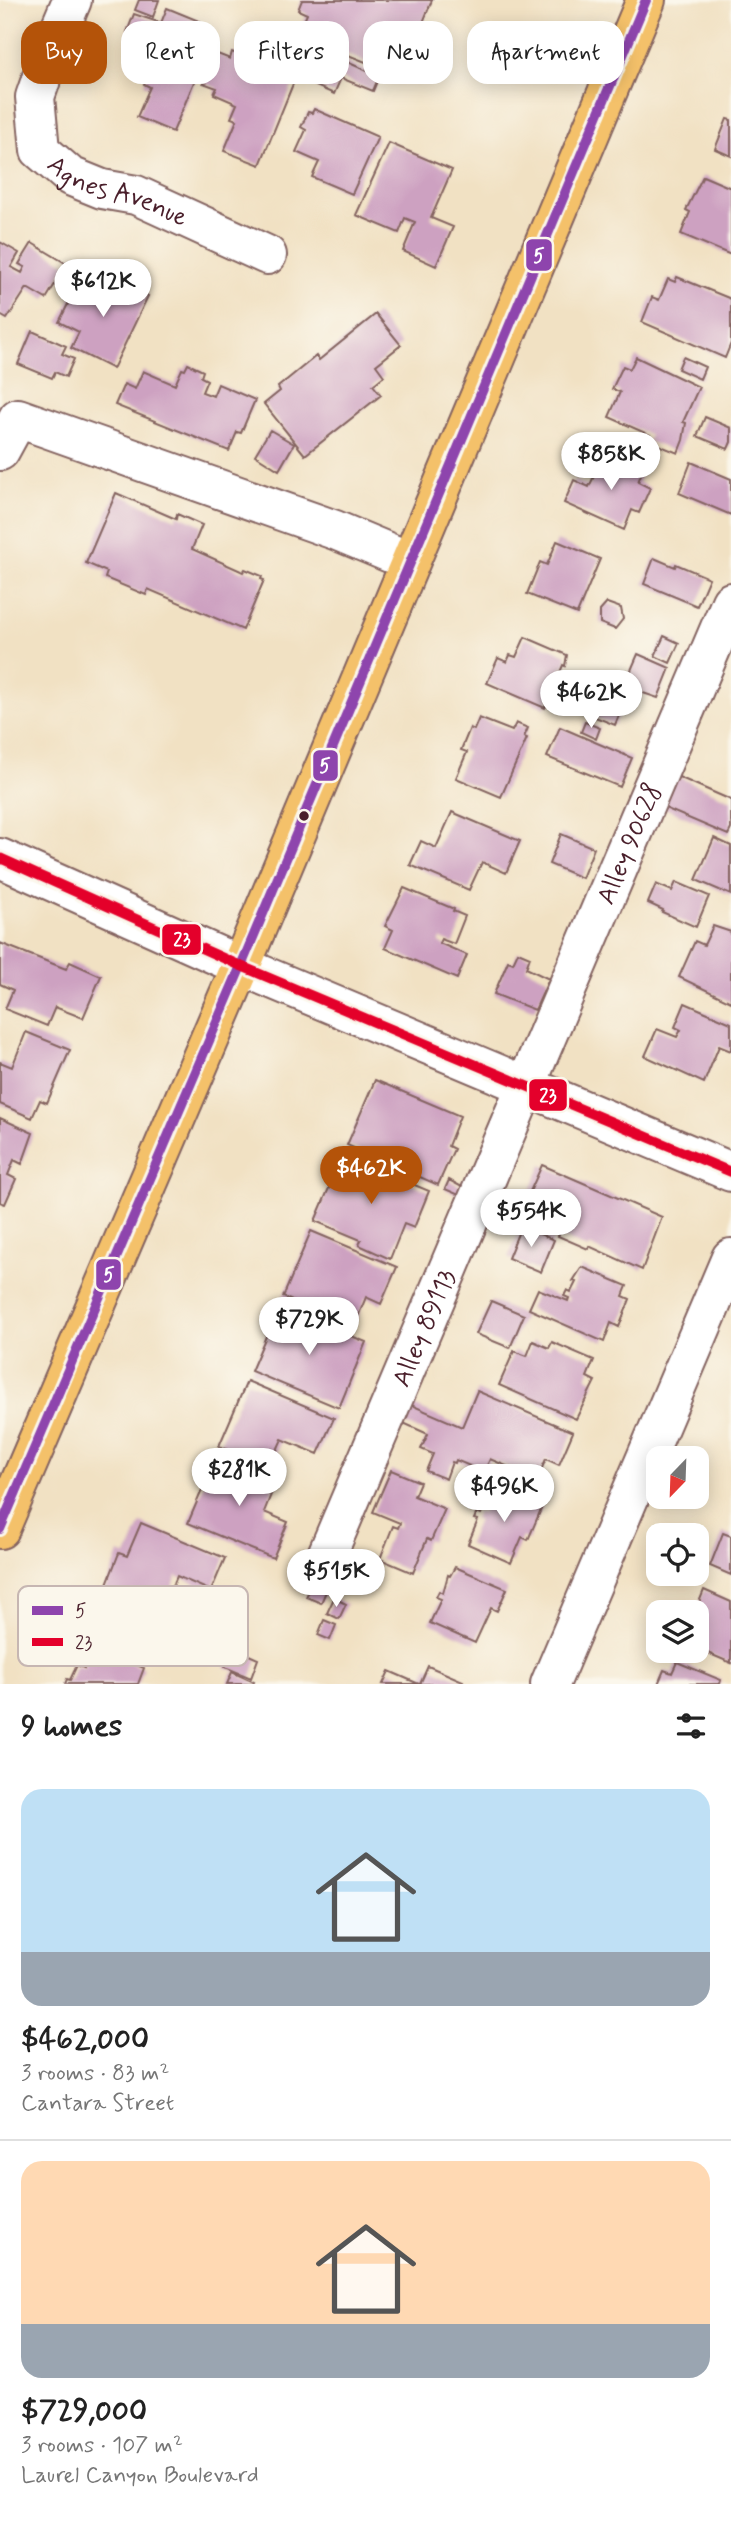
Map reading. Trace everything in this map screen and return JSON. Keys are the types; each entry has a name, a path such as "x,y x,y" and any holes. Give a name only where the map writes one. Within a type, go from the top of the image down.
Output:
{"main road":[{"path":"0,1529 241,966 646,0"}],"street":[{"name":"Agnes Avenue","path":"72,0 52,45 35,97 40,150 70,176 102,190 136,195 267,255"},
{"path":"0,451 18,418 334,530 409,561"},
{"name":"Alley 90628","path":"527,1086 731,602"},
{"path":"0,858 241,966 731,1172"},
{"name":"Alley 89113","path":"321,1569 527,1086"},
{"path":"550,1684 731,1258"}],"building":[{"path":"139,0 159,0 153,17 135,10"},
{"path":"302,0 432,0 424,21 363,21 363,61 349,55 349,21 304,21 307,14 298,10"},
{"path":"167,8 199,21 162,21"},
{"path":"134,14 155,21 131,21"},
{"path":"232,52 234,84 293,84 260,165 224,151 237,120 231,118 237,104 214,94 217,88 206,84 220,84 220,55 230,59"},
{"path":"349,63 363,69 363,84 376,84 373,91 349,81"},
{"path":"144,84 193,84 173,132 137,117 150,87"},
{"path":"311,84 338,84 334,94"},
{"path":"314,109 378,137 352,194 312,177 319,162 296,152 306,130 301,127 308,112 312,113"},
{"path":"727,119 731,120 731,156 715,149"},
{"path":"389,143 452,170 431,218 453,227 436,266 403,251 415,222 405,218 399,233 356,215"},
{"path":"703,176 731,188 731,255 681,234 690,212 686,210"},
{"path":"0,242 19,253 11,267 22,273 25,267 19,264 32,243 67,264 46,299 27,288 7,319 0,315"},
{"path":"111,277 148,296 113,369 71,348 79,332 59,322 80,280 103,292"},
{"path":"677,277 731,299 731,343 725,358 642,322 652,297 659,300 668,279 675,282"},
{"path":"376,314 401,345 376,365 384,376 373,385 381,395 305,455 264,404 280,391 278,387 316,356 319,360"},
{"path":"32,331 66,346 62,354 74,359 66,377 55,372 52,378 18,364"},
{"path":"636,357 699,387 683,422 686,423 678,453 648,441 650,435 609,417 620,392 612,389 623,366 630,369"},
{"path":"683,357 705,367 700,379 678,369"},
{"path":"188,364 203,371 201,377 207,380 202,392 213,396 218,384 255,400 241,433 237,432 229,451 115,405 124,384 135,389 143,371 175,385 182,369 185,370"},
{"path":"705,417 731,428 728,449 697,436"},
{"path":"270,430 294,444 279,470 255,455"},
{"path":"606,451 644,467 638,482 650,488 639,513 632,510 624,530 564,503 574,480 589,487"},
{"path":"691,462 731,479 731,515 679,493"},
{"path":"116,493 176,519 177,514 202,525 192,549 243,572 245,569 262,576 261,579 264,580 243,630 148,589 146,595 105,578 107,572 86,563"},
{"path":"557,541 600,559 577,614 527,594 540,562 547,565"},
{"path":"654,558 709,578 697,606 644,584"},
{"path":"607,603 621,608 623,619 615,629 600,623 600,611"},
{"path":"664,636 679,643 670,663 655,656"},
{"path":"525,637 567,655 565,666 563,665 545,708 487,683 498,658 507,662 510,655 516,657"},
{"path":"638,654 670,668 658,698 625,684"},
{"path":"604,681 629,691 615,725 590,715"},
{"path":"479,718 512,731 516,723 528,728 524,737 527,738 501,797 456,778 467,752 461,750 470,728 474,730"},
{"path":"585,722 600,728 596,739 581,732"},
{"path":"560,727 632,758 620,787 547,757"},
{"path":"674,775 731,800 731,829 728,835 660,806"},
{"path":"452,812 520,841 506,873 482,862 469,890 410,865 421,841 436,848"},
{"path":"561,834 594,848 582,878 549,864"},
{"path":"714,838 731,846 731,895 696,880"},
{"path":"676,882 709,896 696,927 648,903 656,884 672,891"},
{"path":"404,888 465,916 454,944 441,939 439,943 467,955 457,979 385,948 393,930 385,926"},
{"path":"713,926 731,932 731,1002 679,977 695,941 704,945"},
{"path":"0,943 66,969 70,962 101,976 83,1018 55,1007 47,1026 5,1009 13,990 0,984"},
{"path":"518,952 530,957 526,968 549,979 535,1010 494,994 508,961 513,963"},
{"path":"685,1003 731,1023 731,1051 719,1046 704,1083 645,1056 657,1029 677,1037 681,1030 675,1027"},
{"path":"26,1032 70,1050 47,1103 40,1100 32,1118 0,1104 0,1062 12,1067"},
{"path":"375,1080 460,1116 448,1146 454,1149 438,1185 347,1145"},
{"path":"0,1118 33,1133 22,1164 14,1160 8,1175 16,1179 5,1204 0,1202"},
{"path":"343,1155 429,1191 414,1228 404,1224 390,1259 359,1245 361,1240 315,1221"},
{"path":"542,1165 662,1217 642,1270 589,1246 588,1249 558,1236 567,1215 527,1198"},
{"path":"449,1180 462,1187 459,1195 445,1189"},
{"path":"521,1226 554,1240 541,1272 508,1258"},
{"path":"311,1231 397,1267 381,1304 366,1297 355,1324 333,1314 331,1318 283,1297"},
{"path":"582,1267 627,1286 623,1296 630,1299 619,1327 611,1323 604,1342 529,1309 538,1289 568,1301 569,1298 564,1296 567,1290 571,1292 576,1282 573,1281"},
{"path":"491,1301 524,1315 510,1348 476,1334"},
{"path":"279,1306 366,1342 339,1408 251,1371"},
{"path":"533,1341 549,1348 552,1342 594,1360 587,1377 595,1381 576,1419 499,1385 514,1351 527,1356"},
{"path":"247,1381 334,1418 318,1454 282,1439 269,1468 219,1446"},
{"path":"477,1391 573,1432 559,1465 546,1459 537,1479 490,1459 484,1472 456,1460 455,1463 452,1462 446,1479 426,1471 433,1454 421,1449 428,1434 401,1422 409,1404 462,1427"},
{"path":"216,1457 276,1482 264,1512 288,1522 273,1558 188,1523"},
{"path":"391,1470 420,1482 414,1496 445,1509 431,1541 427,1539 413,1573 380,1559 393,1526 398,1528 400,1523 373,1512"},
{"path":"493,1486 542,1507 528,1540 522,1537 511,1563 468,1544 478,1520 474,1519 477,1512 481,1514"},
{"path":"141,1523 225,1558 213,1586 200,1586 177,1576 173,1586 106,1586 119,1553 127,1556"},
{"path":"723,1533 731,1536 731,1575 710,1566"},
{"path":"342,1560 355,1565 349,1579 336,1573"},
{"path":"455,1567 507,1589 497,1611 491,1608 475,1643 430,1623 441,1599 436,1597 439,1591 443,1593 448,1575 450,1576"},
{"path":"313,1582 327,1589 321,1603 306,1597"},
{"path":"704,1590 731,1602 731,1663 709,1654 709,1600 700,1600"},
{"path":"334,1598 346,1604 339,1619 327,1613"},
{"path":"324,1620 336,1625 330,1640 318,1635"},
{"path":"248,1655 258,1659 251,1678 225,1667 248,1666"},
{"path":"677,1663 679,1663 721,1680 720,1684 658,1684 664,1670 672,1673"},
{"path":"77,1666 144,1668 138,1684 65,1684"},
{"path":"428,1666 463,1681 462,1684 420,1684"},
{"path":"389,1671 419,1684 383,1684"},
{"path":"232,1672 254,1682 253,1684 227,1684"}],"transit line":[{"name":"5","path":"0,1529 241,966 646,0"},
{"name":"23","path":"0,858 241,966 731,1172"}]}
